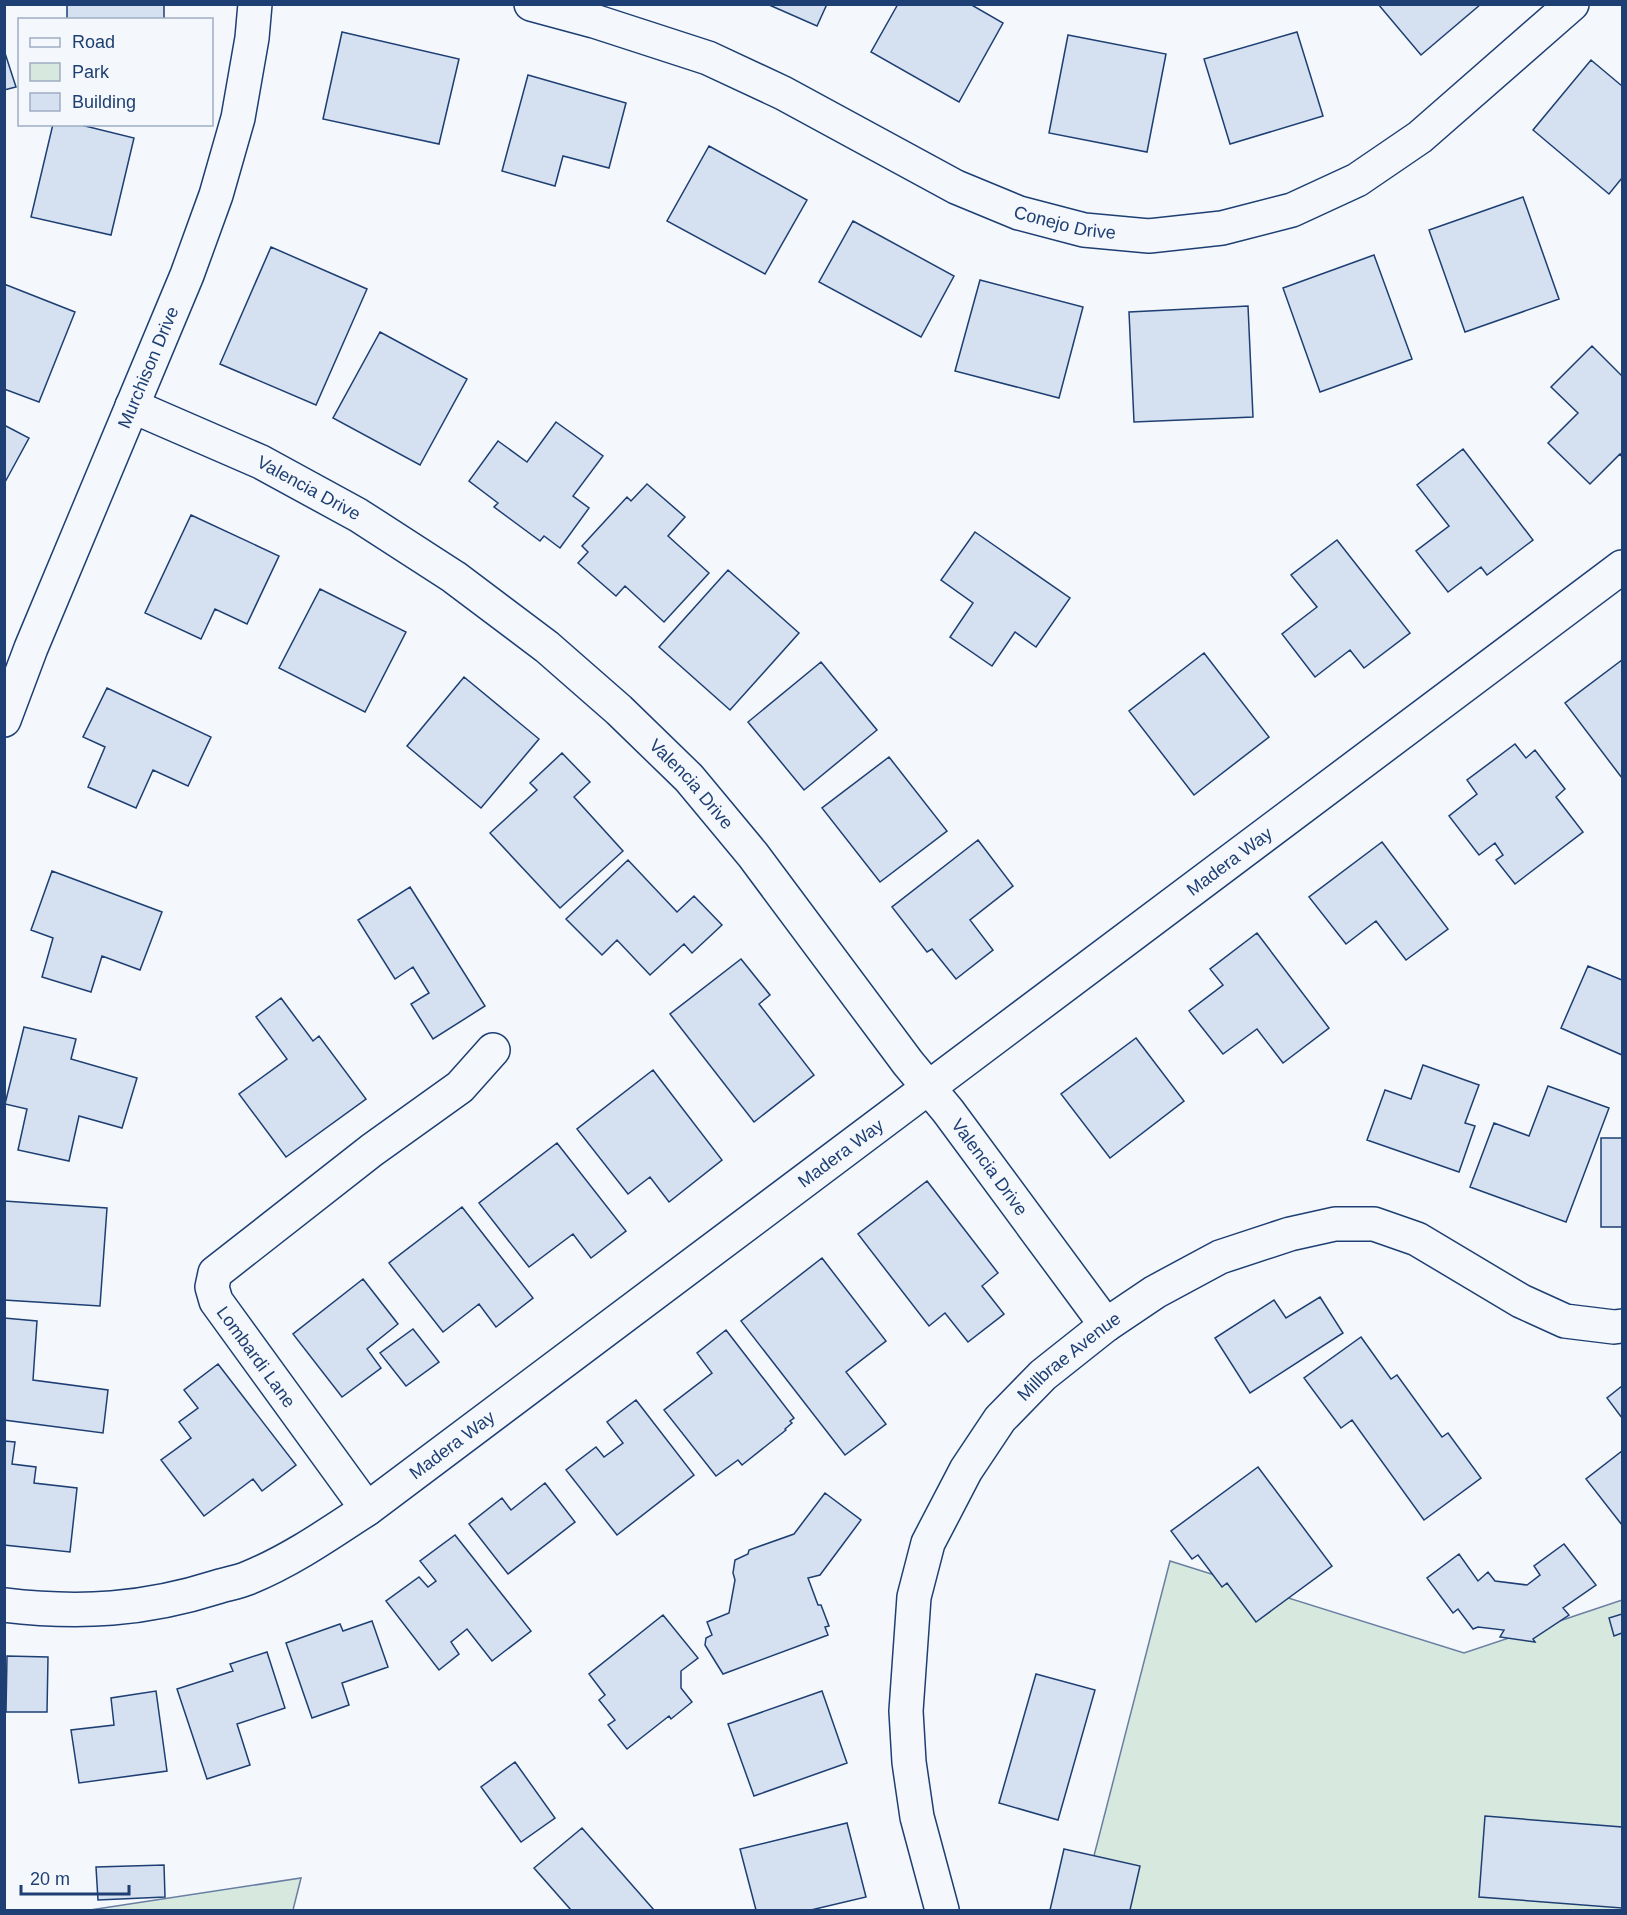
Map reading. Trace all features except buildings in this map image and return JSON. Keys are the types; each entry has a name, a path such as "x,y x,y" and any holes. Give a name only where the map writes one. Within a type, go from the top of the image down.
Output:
{"street":[{"name":"Murchison Drive","path":"4,720 35,637 187,275 216,195 238,118 252,38 255,4"},
{"name":"Conejo Drive","path":"531,4 594,21 708,58 783,93 956,187 1019,213 1084,230 1149,236 1222,228 1292,210 1357,180 1420,137 1572,4"},
{"name":"Valencia Drive","path":"132,406 261,462 358,515 454,577 547,647 619,710 689,778 753,855 1106,1325"},
{"name":"Madera Way","path":"4,1605 43,1609 108,1609 180,1599 248,1578 306,1549 367,1509 1623,567"},
{"name":"Lombardi Lane","path":"367,1509 216,1301 212,1287 215,1273 372,1150 460,1087 493,1050"},
{"name":"Millbrae Avenue","path":"942,1911 917,1817 909,1762 906,1711 914,1597 928,1543 966,1470 1000,1419 1043,1375 1106,1325 1155,1292 1220,1257 1335,1224 1374,1224 1417,1239 1521,1301 1565,1321 1623,1326"}],"green space":[{"path":"1170,1561 1464,1653 1622,1600 1622,1910 1080,1910"},
{"path":"301,1878 293,1910 90,1910"}]}
